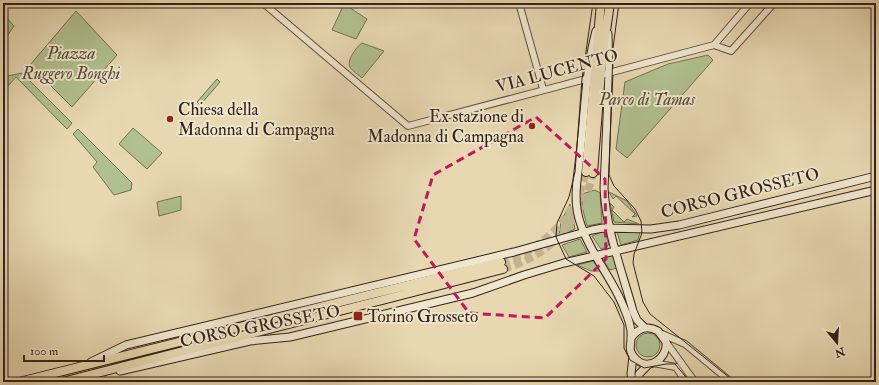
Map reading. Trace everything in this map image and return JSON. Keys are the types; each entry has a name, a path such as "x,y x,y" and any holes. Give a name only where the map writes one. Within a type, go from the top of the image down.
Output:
{"main road":[{"path":"590,172 598,75 599,22 601,3"},
{"path":"610,3 598,75 581,146 575,188 577,211 583,232 624,308 631,338 630,347 633,356 631,374 632,382"},
{"path":"598,75 604,189 610,228 635,316 645,328"},
{"name":"CORSO GROSSETO","path":"75,368 126,345 514,252 583,232 610,228 651,229 674,226 876,176"},
{"name":"CORSO GROSSETO","path":"65,382 94,377 250,341 290,337 473,293 524,274 596,255 876,190"},
{"path":"400,291 502,266"},
{"name":"CORSO GROSSETO","path":"65,382 400,291"},
{"name":"CORSO GROSSETO","path":"19,382 400,291"},
{"path":"631,338 637,331 645,328 654,329 662,334 666,342 664,355 639,374 639,382"},
{"path":"633,356 640,362 651,364"}],"street":[{"name":"VIA LUCENTO","path":"263,3 408,126 543,89 714,45"},
{"path":"519,3 543,89"},
{"path":"750,3 714,45 731,51 774,3"},
{"path":"662,334 685,344 731,382"},
{"path":"666,342 695,382"},
{"path":"651,364 674,366 686,382"}],"highlighted area":[{"path":"536,117 605,179 606,259 545,318 469,313 414,239 433,175"}],"green space":[{"path":"344,4 367,19 356,39 332,30"},
{"name":"Piazza Ruggero Bonghi","path":"76,11 117,55 72,107 30,65"},
{"path":"3,14 14,26 5,39 3,37"},
{"path":"362,43 384,51 362,78 352,70 349,61 357,47"},
{"name":"Parco di Tamas","path":"708,55 713,60 627,158 616,149 625,82 668,64"},
{"path":"22,73 72,123 67,129 16,77 8,86 3,87 3,77"},
{"path":"217,79 220,82 200,105 197,102"},
{"path":"133,128 162,153 147,169 119,144"},
{"path":"78,129 132,183 131,190 114,195 93,167 97,162 73,134"},
{"path":"595,190 600,193 602,223 587,226 582,206 582,194"},
{"path":"609,192 627,201 637,216 632,217 635,214 616,196 613,199"},
{"path":"181,196 181,210 159,216 157,202"},
{"path":"610,203 614,207 612,210 624,222 627,219 639,224 614,222"},
{"path":"570,204 575,229 559,236 561,221"},
{"path":"602,232 605,234 609,244 607,247 601,249 592,236"},
{"path":"617,232 640,232 638,240 621,245"},
{"path":"580,239 587,252 569,257 562,245"},
{"path":"613,255 617,268 610,270 602,258"},
{"path":"593,261 600,271 591,271 577,265"},
{"path":"648,333 656,337 660,345 656,353 648,357 640,353 636,345 640,337"}],"tunnel":[{"path":"501,262 532,248 545,240 556,229 574,204 586,172"},
{"path":"503,269 536,255 562,234 581,207 588,191 593,173"}],"tram line":[{"path":"593,3 582,79 575,172 569,197 557,223 556,237 566,259 594,276 614,302 624,325 624,348 630,360 644,368 675,364 690,382"},
{"path":"619,3 613,48 609,175 614,186 635,209 641,221 642,233 634,254 633,263 643,302 650,314 735,382"}],"place":[{"name":"Chiesa della Madonna di Campagna","path":"170,119"},
{"name":"Ex stazione di Madonna di Campagna","path":"532,126"},
{"name":"Torino Grosseto","path":"358,316"}]}
